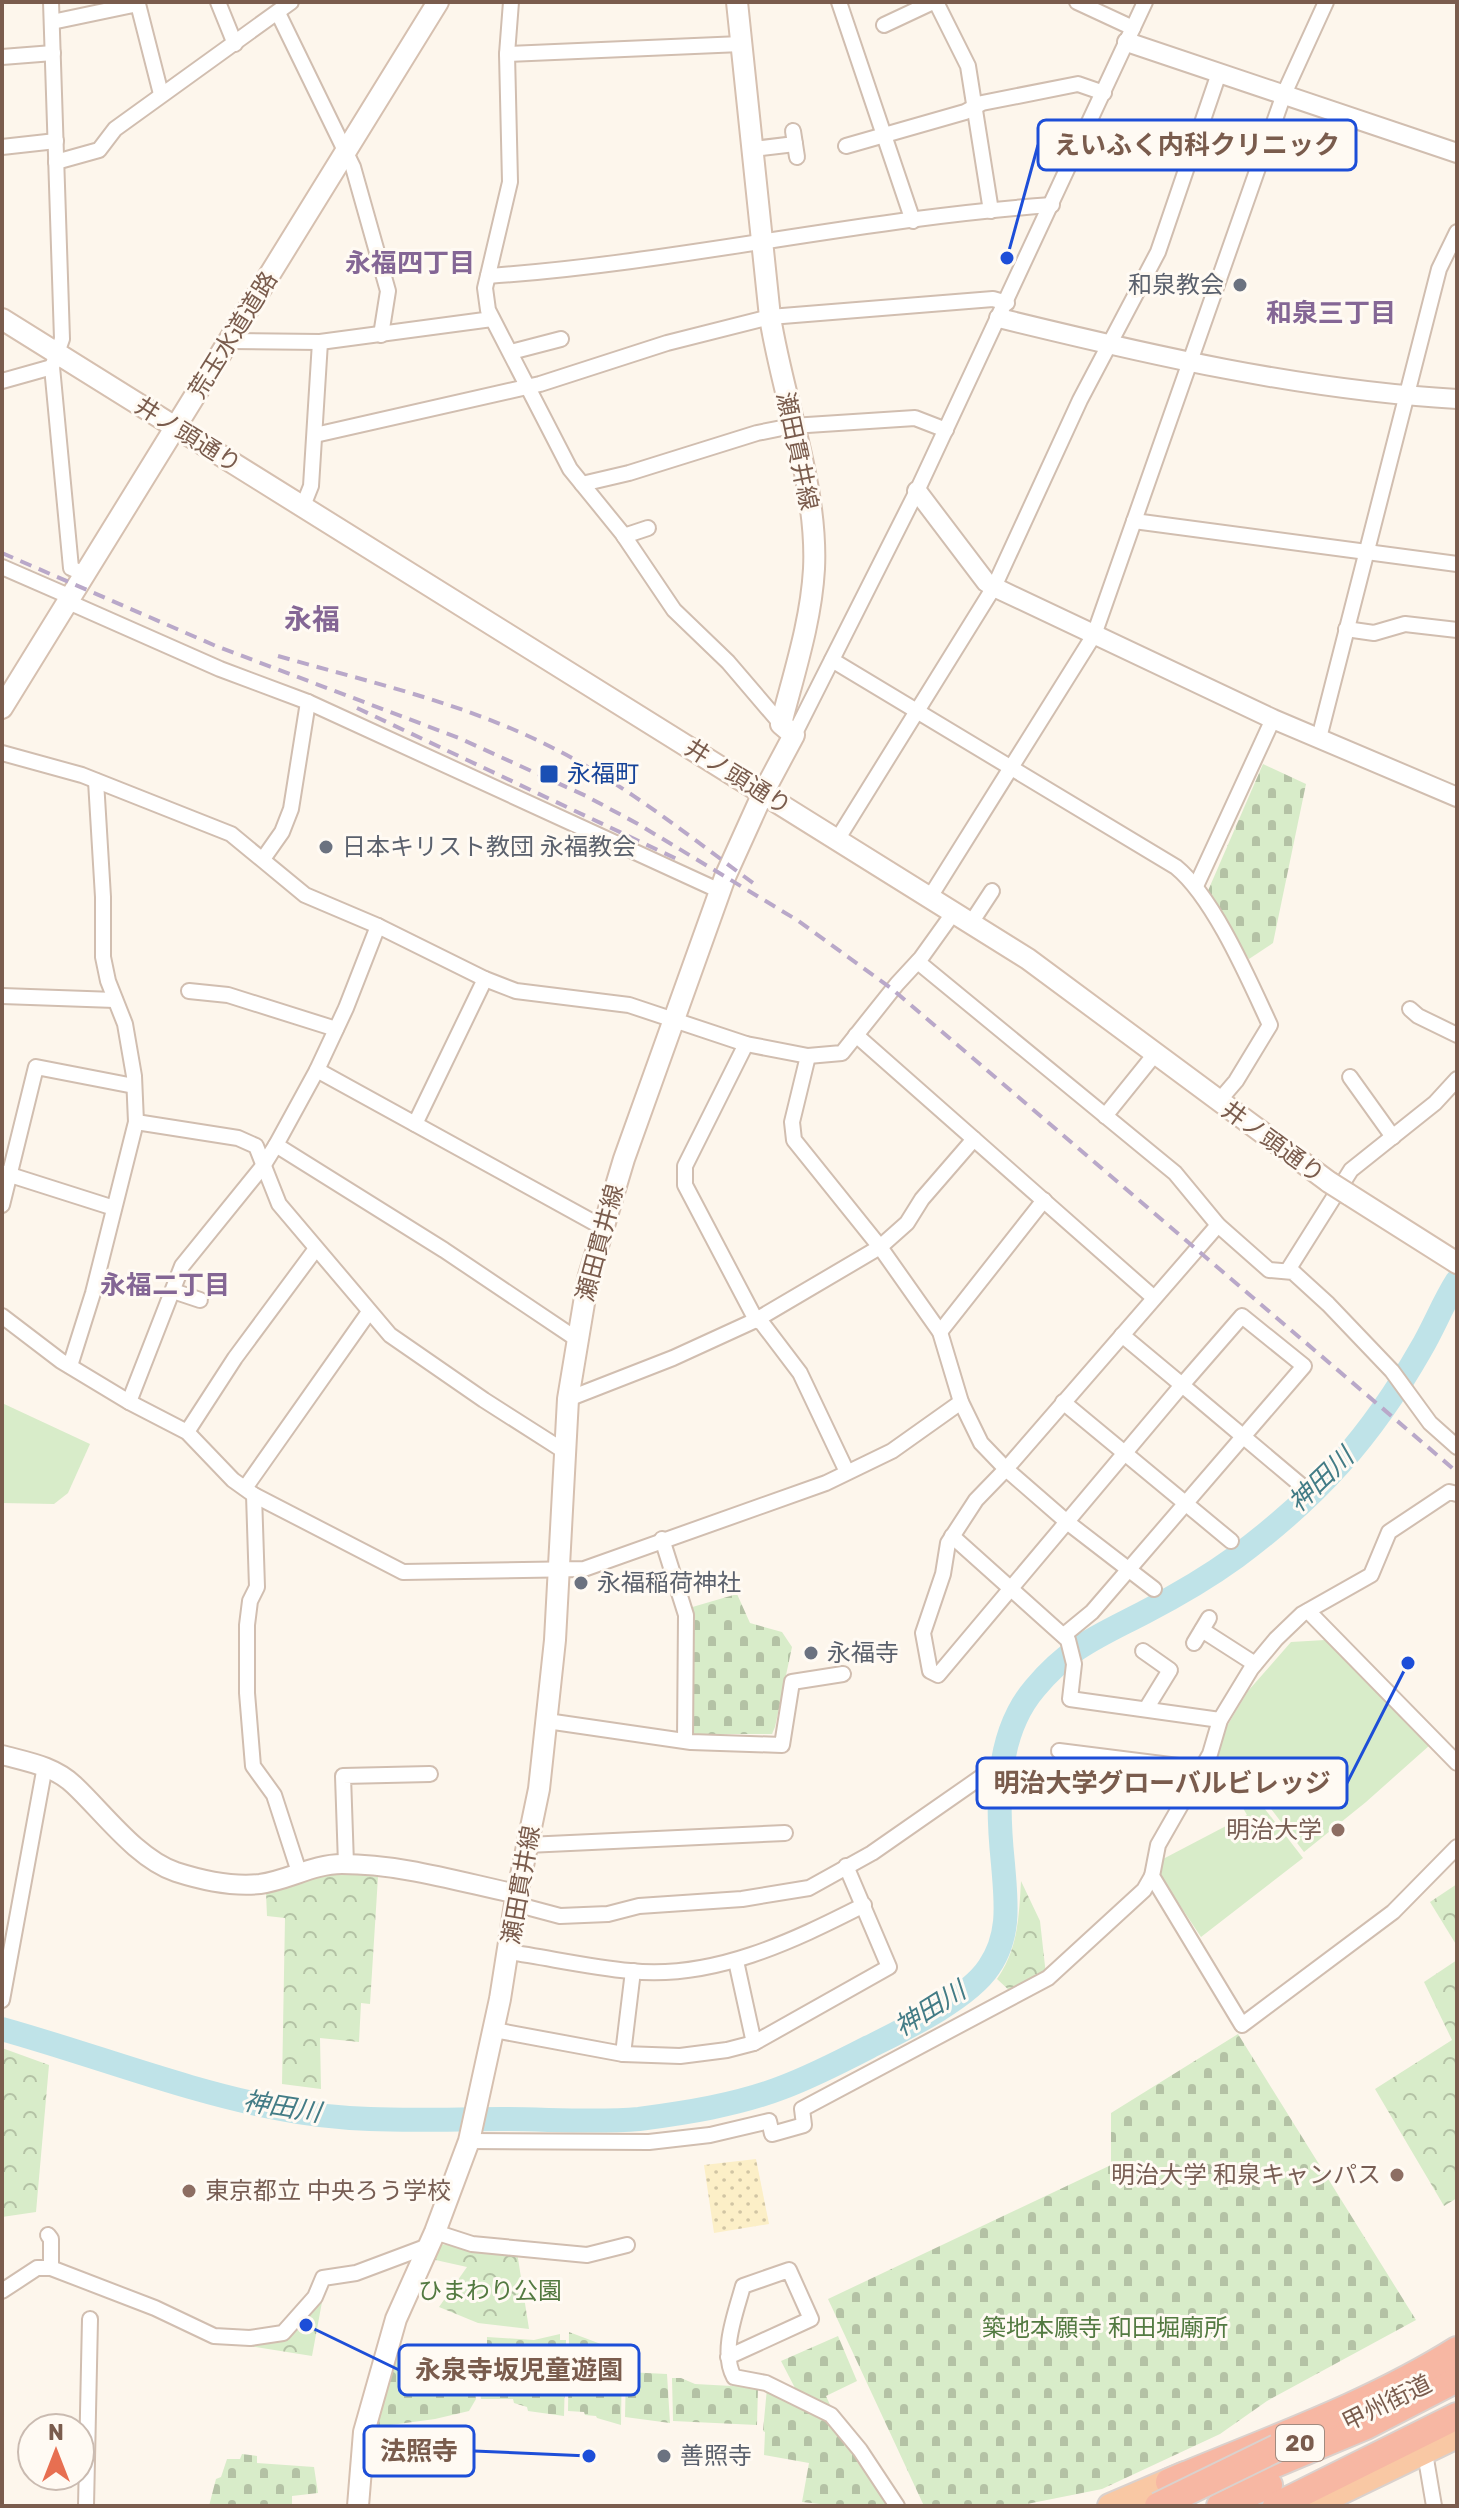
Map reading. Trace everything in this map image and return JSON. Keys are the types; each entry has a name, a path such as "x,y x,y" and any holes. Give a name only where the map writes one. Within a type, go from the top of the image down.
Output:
{"highway":[{"path":"1172,2494 1457,2340"},
{"path":"1172,2494 1395,2385 1457,2350"},
{"path":"1158,2506 1457,2364"},
{"name":"甲州街道","path":"1137,2506 1292,2446 1404,2397 1457,2364"},
{"path":"1110,2506 1172,2494 1366,2426 1457,2379"},
{"path":"1220,2506 1373,2440 1457,2398"},
{"name":"甲州街道","path":"1247,2506 1378,2449 1457,2409"},
{"path":"1278,2506 1457,2416"},
{"path":"1278,2506 1341,2482 1457,2427"},
{"name":"20","path":"1312,2506 1457,2436"}],"main road":[{"name":"荒玉水道道路","path":"2,708 438,2"},
{"name":"瀬田貫井線","path":"358,2506 364,2432 396,2319 432,2239 472,2125 494,2030 516,1899 539,1789 555,1640 568,1399 588,1279 602,1227 720,891 788,730 811,603 814,566 804,464 792,426 770,317 737,2"},
{"name":"井ノ頭通り","path":"2,319 55,361 176,428 303,506 1028,959 1329,1182 1456,1263"}],"street":[{"path":"51,2 62,339 55,361 71,568 86,575"},
{"path":"218,2 235,44"},
{"path":"56,162 99,150 115,129 291,2"},
{"path":"511,2 507,54 510,182 485,288 488,310 570,469 624,536 674,610 728,662 788,730 832,660 917,491 1145,2"},
{"path":"839,2 913,221"},
{"path":"884,25 935,2 968,66 991,211"},
{"path":"1077,2 1130,35 1195,57 1219,73 1457,153"},
{"path":"52,22 138,4 161,94"},
{"path":"930,897 1094,635 1284,94 1330,4"},
{"path":"278,13 353,167 388,291 381,335"},
{"path":"507,54 741,44"},
{"path":"2,57 53,53"},
{"path":"837,840 994,587 1080,400 1158,252 1219,73"},
{"path":"846,146 1024,93 1078,84 1104,93"},
{"path":"2,147 56,141"},
{"path":"753,149 795,144"},
{"path":"488,276 576,270 913,221 1052,205"},
{"path":"1319,738 1439,269 1457,232"},
{"path":"315,435 529,386 667,343 770,317 993,299 1003,310 1111,344 1189,361 1297,383 1457,399"},
{"path":"230,341 320,342 492,319"},
{"path":"511,352 561,339"},
{"path":"303,506 311,486 320,342"},
{"path":"2,381 55,361"},
{"path":"582,484 629,473 757,433 792,426 915,418 946,430"},
{"path":"917,491 986,582 994,587 1273,719 1457,797"},
{"path":"1134,521 1457,564"},
{"path":"624,536 648,528"},
{"path":"2,567 153,641 308,702 720,891"},
{"path":"1346,629 1374,633 1414,624 1457,630"},
{"path":"832,660 1176,867 1196,886 1244,971 1270,1025 1236,1081 1218,1102"},
{"path":"263,859 282,832 291,809 308,702"},
{"path":"1196,886 1273,719"},
{"path":"2,753 96,781 231,834 305,895 516,991 629,1005 746,1044 808,1056 842,1053 897,984 992,891"},
{"path":"70,1366 93,1293 136,1122 125,1024 108,981 103,957 96,781"},
{"path":"129,1402 182,1266 263,1166 276,1145 317,1070 378,926"},
{"path":"918,962 1175,1173 1218,1225 1269,1270 1288,1270 1328,1304 1395,1374 1430,1423 1457,1447"},
{"path":"415,1124 485,979"},
{"path":"189,991 228,995 336,1029"},
{"path":"2,996 115,1000"},
{"path":"1410,1009 1457,1035"},
{"path":"856,1035 1153,1297"},
{"path":"746,1044 685,1166 685,1185 756,1320 762,1323 800,1373 847,1472"},
{"path":"1105,1116 1155,1054"},
{"path":"808,1056 792,1122 794,1140 880,1247 940,1332 961,1402 981,1443 1067,1522 1154,1589"},
{"path":"2,1205 6,1174 36,1067 134,1086"},
{"path":"317,1070 602,1227"},
{"path":"1350,1077 1393,1137"},
{"path":"1288,1270 1351,1170 1435,1103 1457,1079"},
{"path":"136,1122 248,1141 256,1146 279,1204 390,1335 564,1451"},
{"path":"568,1399 673,1358 756,1320 880,1247 907,1223 922,1199 974,1139"},
{"path":"276,1145 444,1250 578,1340"},
{"path":"6,1174 114,1208"},
{"path":"940,1332 1044,1200"},
{"path":"1066,1637 1092,1612 1304,1366 1242,1316 938,1675 930,1671 923,1633 943,1574 948,1543 976,1500 1218,1225"},
{"path":"187,1432 235,1358 315,1250"},
{"path":"173,1291 200,1300"},
{"path":"299,1872 274,1795 253,1766 247,1693 247,1625 250,1601 257,1587 250,1492 369,1312"},
{"path":"2,1316 70,1366 187,1432 233,1480 250,1492 403,1572 584,1569 826,1483 892,1451 904,1436 961,1402"},
{"path":"1122,1335 1302,1486"},
{"path":"1063,1402 1231,1541"},
{"path":"472,2125 595,2144 710,2135 769,2121 772,2134 804,2125 802,2109 1048,1978 1144,1890 1152,1876 1158,1845 1210,1754 1220,1720 1255,1664 1285,1629 1308,1611 1371,1575 1389,1532 1449,1492 1457,1494"},
{"path":"952,1536 1066,1637 1073,1661 1070,1699 1220,1720"},
{"path":"662,1539 686,1615 685,1740"},
{"path":"1308,1611 1457,1763"},
{"path":"1202,1631 1255,1664"},
{"path":"1143,1651 1170,1670 1146,1709"},
{"path":"547,1721 685,1740 782,1745 792,1682 843,1674"},
{"path":"1059,1751 1202,1769"},
{"path":"2,1755 45,1766 73,1784 134,1844 174,1871 212,1881 261,1884 322,1865 346,1864 430,1875 516,1899 560,1916 784,1894 809,1888 872,1853 984,1775"},
{"path":"2,2000 45,1766"},
{"path":"346,1864 343,1776 430,1774"},
{"path":"527,1845 785,1833"},
{"path":"1152,1876 1242,2025 1393,1912 1457,1847"},
{"path":"494,2030 623,2054 680,2056 754,2043 889,1967 846,1866"},
{"path":"508,1952 633,1971 686,1969 736,1961 822,1927 864,1905"},
{"path":"736,1961 754,2043"},
{"path":"623,2054 633,1971"},
{"path":"48,2235 51,2239 51,2268"},
{"path":"2,2291 37,2268 51,2268 155,2308 214,2336 250,2338 283,2333 310,2304 323,2278 356,2273 432,2239 587,2255 627,2245"},
{"path":"728,2357 811,2319 789,2270 743,2286 728,2357 734,2377 766,2383 831,2415 860,2450 897,2506"},
{"path":"86,2506 90,2319"},
{"path":"1425,2453 1434,2506"}],"green space":[{"path":"1263,764 1306,784 1273,943 1249,959 1207,893"},
{"path":"2,1403 90,1444 68,1493 54,1504 2,1503"},
{"path":"737,1594 750,1623 782,1632 792,1647 775,1727 772,1734 691,1734 689,1608"},
{"path":"1325,1640 1430,1745 1304,1852 1265,1801 1261,1804 1303,1858 1201,1937 1159,1874 1163,1859 1247,1815 1216,1761 1227,1726 1248,1691 1291,1642"},
{"path":"340,1872 378,1877 370,2004 361,2003 359,2042 320,2038 321,2089 282,2084 285,1918 267,1916 266,1893 296,1880"},
{"path":"1021,1881 1040,1921 1046,1975 1011,1992 997,1979 1013,1944"},
{"path":"1457,1884 1457,1946 1430,1902"},
{"path":"1457,1960 1457,2198 1444,2206 1375,2089 1452,2040 1424,1982"},
{"name":"築地本願寺 和田堀廟所","path":"1238,2034 1416,2320 1267,2401 1220,2434 1102,2489 1017,2506 924,2506 828,2299 1111,2165 1111,2113"},
{"path":"2,2048 49,2065 36,2212 2,2217"},
{"name":"ひまわり公園","path":"439,2244 517,2252 529,2329 478,2323 439,2307 467,2267 431,2259"},
{"path":"317,2300 322,2302 312,2356 250,2346 250,2341 284,2336"},
{"path":"569,2332 622,2352 621,2425 585,2415 584,2412 568,2411"},
{"path":"560,2334 560,2340 566,2340 564,2416 528,2411 527,2407 514,2403 513,2399 481,2399 479,2382 487,2382 487,2337 534,2340"},
{"path":"838,2336 857,2381 826,2396 831,2407 827,2409 795,2388 781,2361"},
{"path":"462,2352 473,2380 476,2399 469,2411 376,2427 395,2353"},
{"path":"626,2372 667,2374 670,2423 625,2417"},
{"path":"672,2378 695,2384 732,2386 733,2382 758,2388 757,2425 673,2421"},
{"path":"767,2388 829,2419 892,2506 802,2502 809,2463 764,2455"},
{"path":"242,2454 257,2456 257,2463 314,2467 318,2493 292,2496 292,2506 209,2506 216,2479 221,2477 227,2459 240,2459"}],"sand":[{"path":"756,2159 769,2224 714,2233 704,2165"}],"waterway":[{"name":"神田川","path":"2,2029 210,2093 309,2114 392,2120 588,2121 657,2117 747,2099 803,2079 899,2032 966,1991 989,1967 1001,1943 1005,1917 1001,1772 1012,1728 1035,1688 1073,1652 1180,1593 1236,1557 1317,1488 1362,1438 1402,1381 1457,1281"}],"railway":[{"path":"2,553 216,646 459,738 586,796 797,920 892,989 1457,1472"},
{"path":"278,656 447,705 545,744 626,791 753,883"},
{"path":"357,708 679,860"}],"place":[{"name":"えいふく内科クリニック","path":"1007,258"},
{"name":"和泉教会","path":"1240,285"},
{"name":"永福町","path":"549,774"},
{"name":"日本キリスト教団 永福教会","path":"326,847"},
{"name":"永福稲荷神社","path":"581,1583"},
{"name":"永福寺","path":"811,1653"},
{"name":"明治大学グローバルビレッジ","path":"1408,1663"},
{"name":"明治大学","path":"1338,1830"},
{"name":"明治大学 和泉キャンパス","path":"1397,2175"},
{"name":"東京都立 中央ろう学校","path":"189,2191"},
{"name":"永泉寺坂児童遊園","path":"306,2325"},
{"name":"法照寺","path":"589,2456"},
{"name":"善照寺","path":"664,2456"}],"district":[{"name":"永福四丁目","path":"410,263"},
{"name":"和泉三丁目","path":"1331,313"},
{"name":"永福","path":"312,619"},
{"name":"永福二丁目","path":"165,1285"}]}
